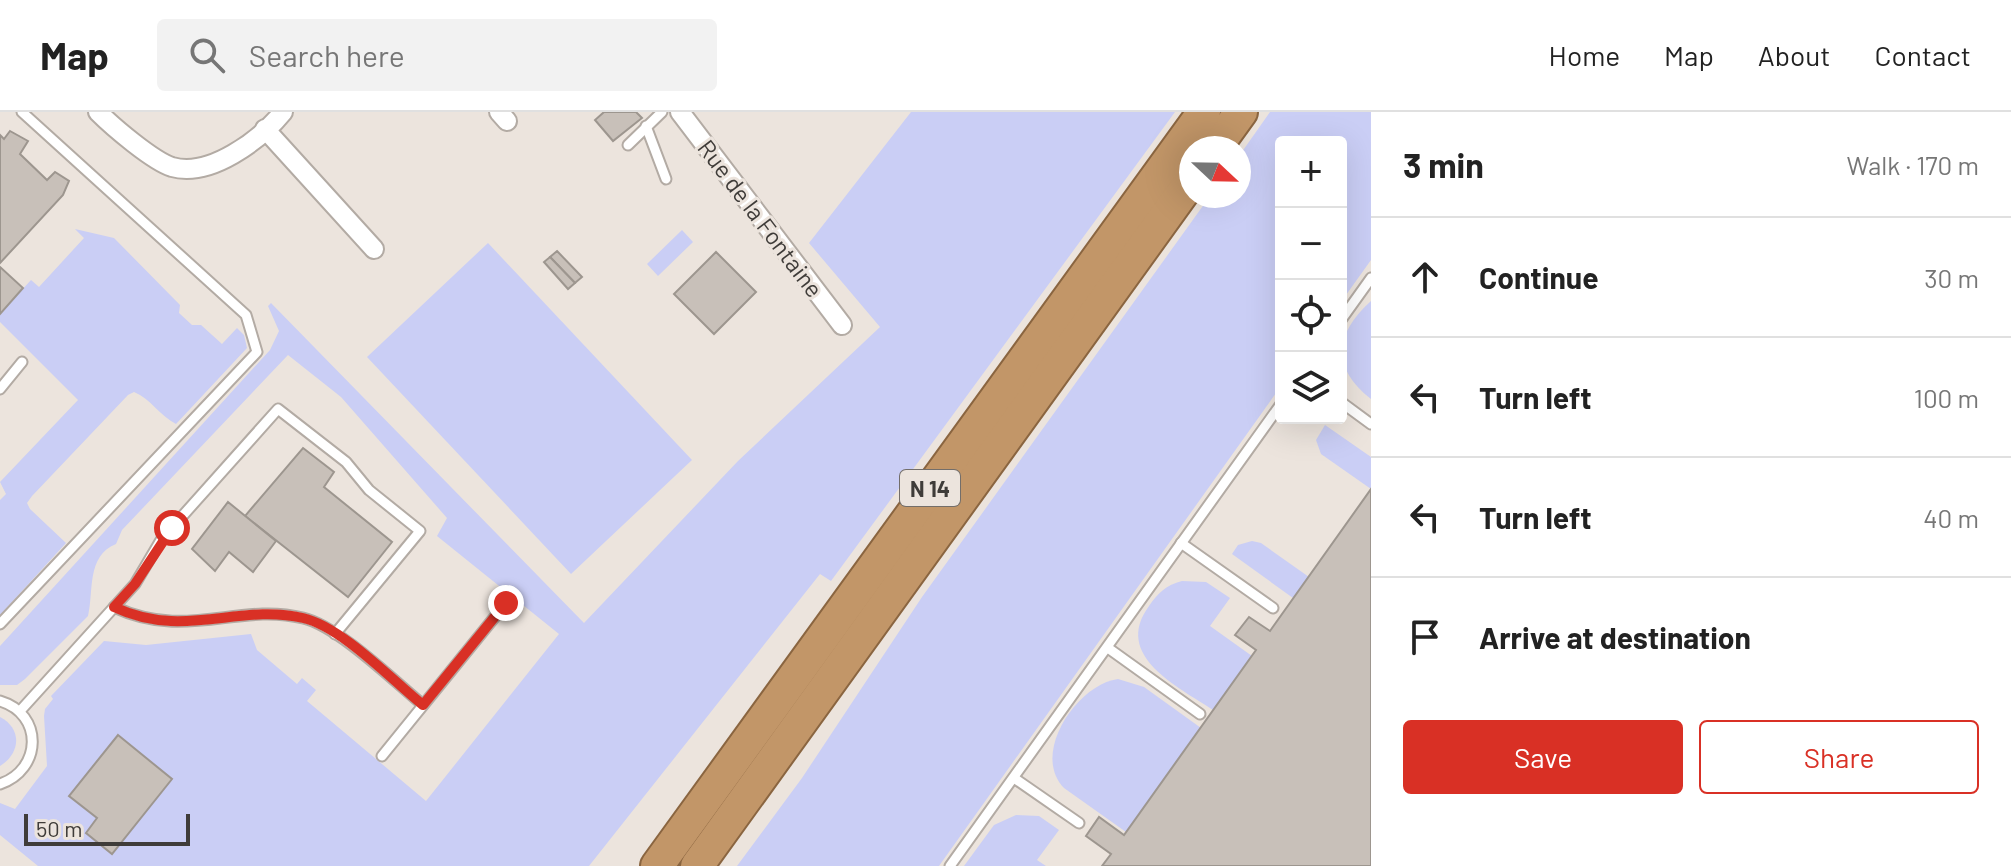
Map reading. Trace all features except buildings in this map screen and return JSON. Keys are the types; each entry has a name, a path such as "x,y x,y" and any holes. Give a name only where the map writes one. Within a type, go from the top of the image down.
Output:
{"highway":[{"name":"N 14","path":"657,866 1204,112"},
{"path":"1224,136 1241,112"},
{"name":"N 14","path":"697,866 1179,198"}],"street":[{"path":"98,112 170,167 197,170 239,150 283,112"},
{"name":"Rue de la Fontaine","path":"680,112 842,325"},
{"path":"265,129 374,249"}],"lane":[{"path":"0,624 257,352 246,315 22,112"},
{"path":"628,145 662,112"},
{"path":"646,126 666,179"},
{"path":"1347,312 1371,278"},
{"path":"0,389 22,362"},
{"path":"1347,406 1371,424"},
{"path":"20,711 114,607 142,574 161,540 278,409 346,462 369,490 420,531 335,634"},
{"path":"950,866 1275,412"},
{"path":"1181,543 1273,608"},
{"path":"382,756 506,603"},
{"path":"114,607 153,621 176,623 274,616 302,618 335,634 423,705"},
{"path":"1108,648 1200,714"},
{"path":"0,701 20,711 32,731 33,748 22,771 0,784"},
{"path":"1014,778 1079,823"}],"shaded area":[{"path":"911,112 1175,112 831,581 820,574 589,866 38,866 0,835 0,803 15,809 47,766 44,716 53,699 51,696 104,641 146,645 251,634 257,650 297,684 302,678 316,690 307,701 426,801 559,634 437,536 447,518 341,397 288,355 122,530 116,544 100,557 93,576 88,616 25,679 17,685 0,685 0,646 270,350 279,331 268,306 271,303 584,623 738,461 880,327 809,243"},
{"path":"1270,112 1371,112 1371,260 1347,294 1347,136 1275,136 1275,394 939,866 737,866 802,778 922,597 1201,208 1251,208 1251,139"},
{"path":"75,229 114,238 180,305 179,313 192,325 201,325 222,344 237,328 244,335 247,348 176,424 140,395 134,392 128,395 32,496 27,503 30,509 66,543 0,615 0,500 6,494 0,482 78,400 0,322 0,314 31,280 39,287 84,238"},
{"path":"682,230 693,242 658,276 647,264"},
{"path":"488,243 692,460 571,574 367,357"},
{"path":"1371,301 1371,399 1347,370 1347,332"},
{"path":"1325,425 1371,457 1371,489 1321,454 1316,440"},
{"path":"1252,541 1261,543 1309,577 1293,598 1232,554 1238,545"},
{"path":"1182,581 1206,582 1230,598 1210,626 1252,656 1213,710 1154,668 1144,655 1139,640 1140,624 1152,601 1167,587"},
{"path":"1118,679 1144,687 1201,728 1126,832 1064,788 1055,773 1052,757 1063,722 1074,706 1088,693"},
{"path":"0,717 13,728 16,742 12,755 0,766"},
{"path":"1016,815 1039,816 1059,830 1037,860 1046,866 964,866 994,825"}],"route":[{"path":"172,528 161,540 135,584 114,607 153,621 176,623 274,616 302,618 318,623 423,705 506,603"}]}
